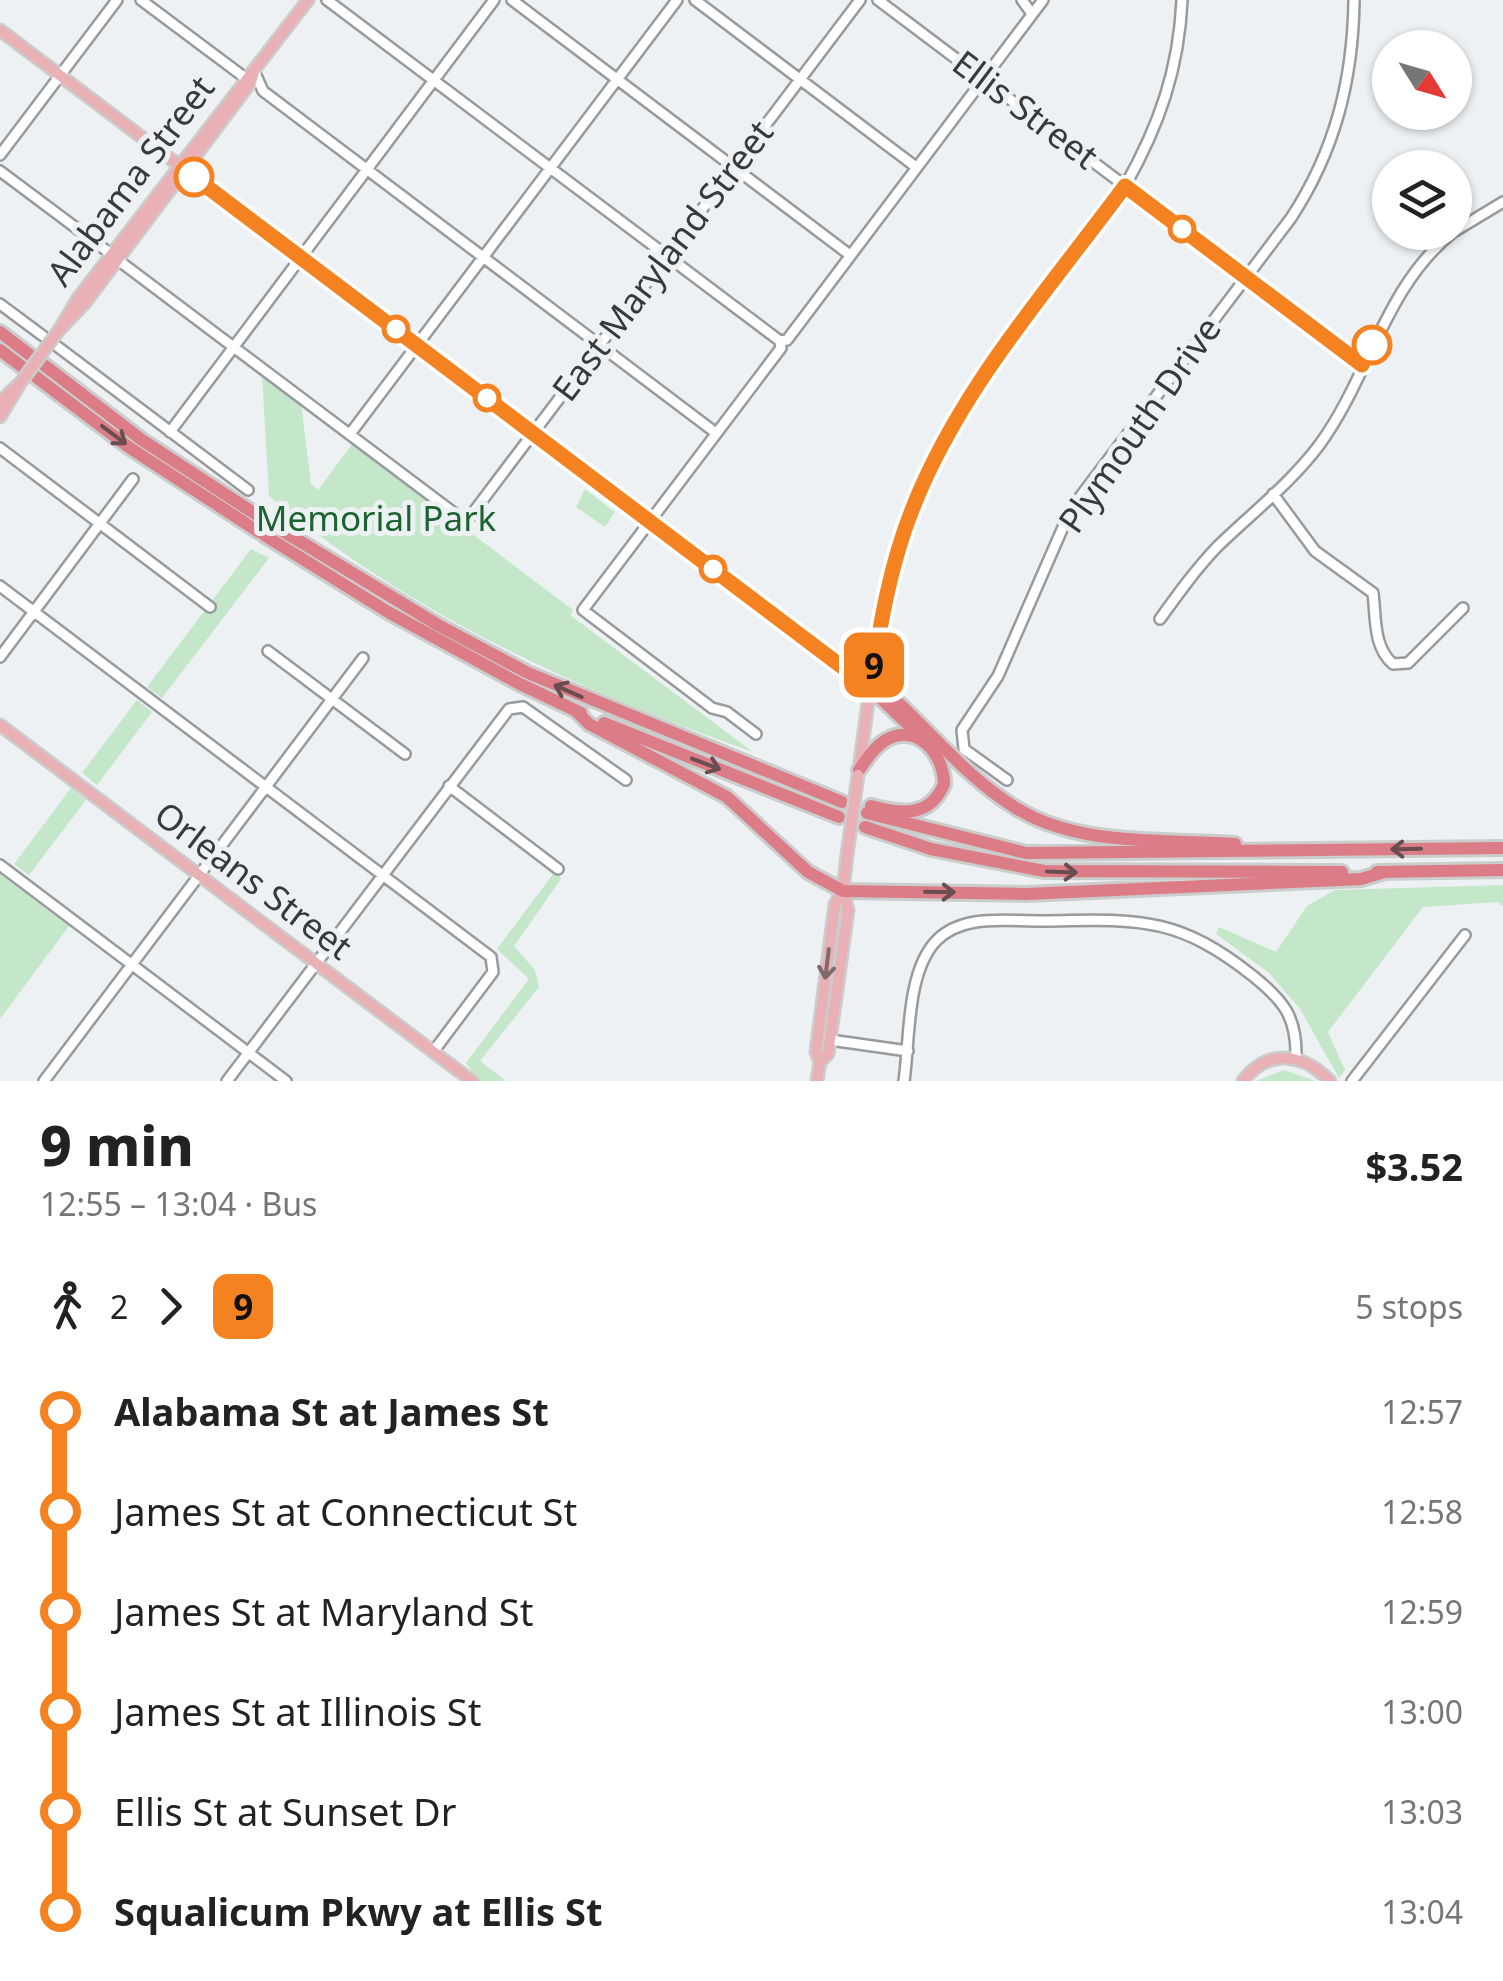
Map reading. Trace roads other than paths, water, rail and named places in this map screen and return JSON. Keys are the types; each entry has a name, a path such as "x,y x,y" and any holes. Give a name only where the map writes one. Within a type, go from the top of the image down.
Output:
{"highway":[{"path":"0,332 26,360 0,350"},
{"path":"40,371 130,448 264,527 416,628 523,678 842,802"},
{"path":"523,678 576,711 839,817"},
{"path":"867,815 920,811 939,796 944,774 928,744 870,688"},
{"path":"870,688 889,694 990,789 1041,822 1092,834 1252,845 1266,851"},
{"path":"576,711 589,724 727,797 808,872 843,891 1152,890 1361,879 1384,872"},
{"path":"858,772 888,739 909,736 928,744"},
{"path":"867,815 1026,853 1503,848"},
{"path":"867,815 932,850 1044,871 1503,870"}],"main road":[{"name":"Alabama Street","path":"0,417 59,330 63,318 251,82 249,74 308,0"},
{"path":"0,30 870,688 843,891 835,904 816,1052 820,1062 817,1081"},
{"name":"Alabama Street","path":"59,330 70,324 114,257"},
{"name":"Alabama Street","path":"0,402 21,382"},
{"name":"Orleans Street","path":"0,725 472,1081"},
{"path":"820,1062 828,1054 848,907 843,891"},
{"path":"1243,1081 1266,1061 1296,1058 1330,1081"}],"street":[{"path":"0,156 117,0"},
{"path":"142,0 249,74 263,91 716,434"},
{"path":"328,0 782,343"},
{"path":"170,432 494,0"},
{"path":"512,0 850,255"},
{"path":"0,171 350,434 677,0"},
{"path":"695,0 916,168"},
{"name":"East Maryland Street","path":"350,434 466,522 860,0"},
{"name":"Ellis Street","path":"878,0 1362,365"},
{"path":"1022,0 1032,14"},
{"path":"756,734 727,712 712,708 583,610 1042,0"},
{"path":"870,688 893,566 935,460 989,368 1125,186 1168,95 1179,47 1182,0"},
{"name":"Plymouth Drive","path":"1007,780 964,748 962,730 998,676 1071,509 1296,211 1332,140 1348,82 1354,0"},
{"path":"1472,221 1503,202"},
{"path":"1160,619 1214,550 1274,494 1323,440 1405,283 1437,250"},
{"path":"0,304 44,336"},
{"path":"58,347 248,490"},
{"path":"0,448 210,607"},
{"path":"0,657 133,479"},
{"path":"1274,494 1315,551 1373,594 1380,644 1393,664 1408,663 1463,608"},
{"path":"0,586 491,957 493,972 433,1052"},
{"path":"268,650 405,754"},
{"path":"44,1081 363,658"},
{"path":"228,1081 504,713 524,707 626,780"},
{"path":"449,786 558,869"},
{"path":"0,865 286,1081"},
{"path":"904,1081 920,967 930,948 951,930 976,921 1122,920 1186,932 1233,960 1288,1008 1296,1028 1296,1058"},
{"path":"1352,1081 1465,935"},
{"path":"830,1040 908,1050"}],"park label":[{"name":"Memorial Park","path":"376,519"}]}
